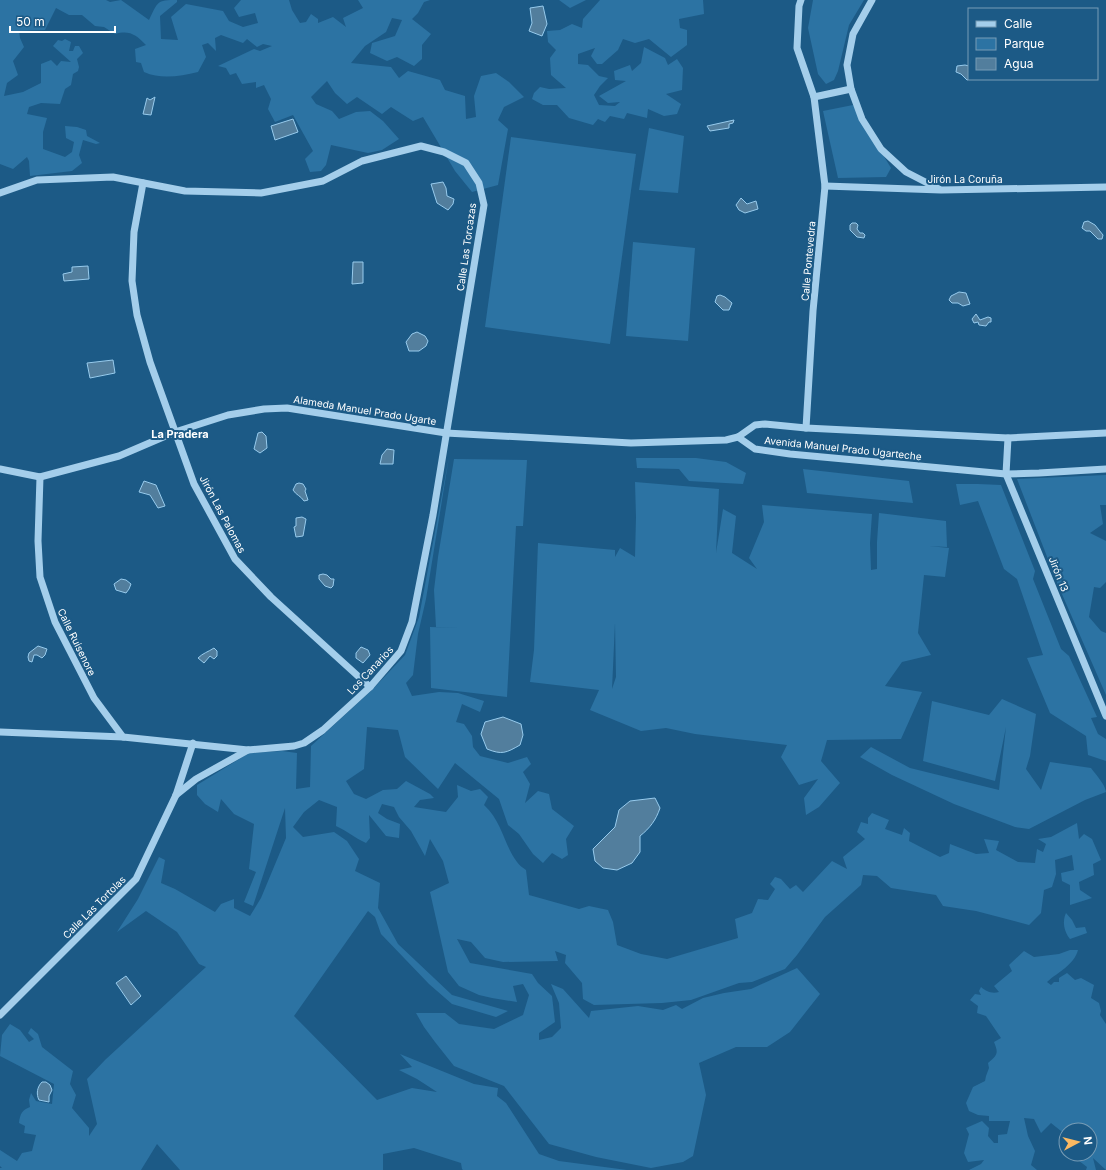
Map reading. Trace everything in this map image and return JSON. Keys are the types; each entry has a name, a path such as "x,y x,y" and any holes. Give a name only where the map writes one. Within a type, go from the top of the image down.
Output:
{"street":[{"name":"Calle Pontevedra","path":"801,0 799,6 797,48 814,97 825,186 813,311 806,428"},
{"path":"872,0 853,34 848,65 851,89 862,120 882,150 906,172 941,190"},
{"path":"814,97 851,89"},
{"name":"Calle Las Torcazas","path":"0,193 36,180 113,177 185,191 261,193 323,181 362,161 421,146 444,152 466,163 479,184 484,205 446,433"},
{"name":"Jirón Las Palomas","path":"143,183 134,232 132,281 137,315 150,362 194,484 235,559 271,596 370,688"},
{"name":"Jirón La Coruña","path":"825,186 941,190 1106,187"},
{"name":"Alameda Manuel Prado Ugarte","path":"0,469 40,477 119,456 175,432 228,415 264,409 287,408 446,433 631,443 726,440 738,437"},
{"name":"Avenida Manuel Prado Ugarteche","path":"1106,433 1008,438 806,428 765,424 755,425 738,437 755,449 790,454 1006,474 1106,469"},
{"name":"Los Canarios","path":"193,744 248,750 294,746 304,743 323,730 370,688 401,651 412,622 433,515 446,433"},
{"name":"Jirón 13","path":"1008,438 1006,474 1106,716"},
{"name":"Calle Ruisenore","path":"40,477 38,541 40,578 42,585 55,622 94,698 123,737"},
{"path":"0,732 123,737 193,744"},
{"name":"Calle Las Tortolas","path":"0,1015 136,879 176,795 193,744"},
{"name":"Calle Las Tortolas","path":"176,795 196,779 248,750"}],"green space":[{"path":"0,0 106,0 110,2 121,0 149,20 158,3 177,0 177,2 160,16 161,39 178,40 171,17 186,4 223,11 229,21 243,27 258,23 255,13 239,17 234,8 241,0 289,0 292,10 300,23 306,22 311,14 318,19 318,23 333,17 346,27 343,18 363,8 358,0 430,0 424,2 418,13 412,19 431,34 422,45 422,59 414,66 397,57 387,61 370,53 372,43 395,36 402,20 392,18 386,32 365,46 351,63 391,67 399,78 408,71 440,80 445,90 465,96 466,119 476,117 474,96 481,76 496,73 509,82 524,97 504,107 498,120 508,129 498,185 472,192 455,171 423,117 413,121 391,107 382,114 357,97 347,104 335,93 327,81 311,97 316,104 332,111 339,119 356,112 370,111 383,121 399,139 382,150 368,153 331,145 326,165 321,171 310,172 305,159 313,151 293,115 275,122 268,109 271,99 264,85 256,88 256,82 242,84 236,73 230,75 226,68 218,66 254,49 260,51 272,46 263,44 257,47 247,39 243,43 221,35 215,38 216,51 208,43 202,45 206,57 198,72 178,76 158,76 144,72 141,63 136,62 135,49 146,45 136,36 129,33 115,34 104,27 95,26 82,15 69,15 56,8 45,30 19,31 24,47 13,61 18,75 7,83 4,96 23,92 41,83 41,64 51,60 57,66 61,61 71,62 53,46 58,40 62,41 65,39 71,42 69,51 73,51 75,46 79,46 83,53 77,59 79,67 78,71 73,74 71,85 65,89 60,104 41,103 29,107 27,114 47,118 43,132 43,149 65,157 72,152 74,142 66,138 65,126 77,127 86,130 87,136 100,143 96,144 83,140 79,155 82,163 72,171 30,176 29,161 27,157 13,169 0,164"},
{"path":"559,0 586,0 570,8"},
{"path":"600,0 703,0 704,14 679,19 680,28 687,30 687,45 671,57 649,39 635,43 623,39 618,50 602,64 597,64 591,56 595,48 578,54 578,64 588,65 599,76 608,78 594,95 599,105 615,106 620,102 608,103 599,96 626,81 615,80 614,71 630,65 632,71 641,63 644,47 665,58 668,65 677,59 683,68 682,90 666,94 681,104 677,114 664,116 648,109 647,118 627,113 624,119 610,116 605,122 598,119 593,125 569,118 557,105 543,105 532,99 534,93 540,87 549,89 566,88 551,75 550,58 556,50 548,42 547,31 560,30 572,24 582,28 583,19"},
{"path":"813,0 864,0 849,25 838,71 834,80 826,84 818,74 808,28"},
{"path":"853,105 891,168 886,177 838,178 823,111"},
{"path":"649,128 684,136 678,193 639,190"},
{"path":"511,137 636,154 610,344 485,327"},
{"path":"633,242 695,248 688,341 626,336"},
{"path":"449,457 426,599 418,634 413,675 406,683 412,696 439,692 458,693 484,701 480,712 462,704 456,722 464,724 472,736 473,747 480,756 508,763 527,757 531,764 523,772 530,784 525,803 538,791 549,794 552,809 574,826 566,839 568,855 562,859 552,853 543,863 533,854 519,834 508,825 499,799 455,763 438,789 405,757 398,730 367,727 364,769 346,781 354,794 366,799 383,790 397,789 406,781 430,794 434,798 420,800 414,807 446,812 458,797 457,785 471,791 480,789 488,797 484,805 495,818 513,855 519,864 526,870 529,895 579,909 589,906 608,910 613,922 617,945 641,954 667,959 738,938 735,919 752,913 758,899 768,900 775,889 770,884 775,877 781,879 790,889 796,885 803,892 832,861 847,869 843,857 865,839 857,832 861,822 868,824 868,818 872,813 889,820 885,829 902,835 904,828 910,833 909,841 940,857 949,853 950,844 976,854 989,853 984,839 999,841 996,850 1018,862 1035,863 1037,849 1043,852 1046,844 1038,839 1051,837 1077,823 1079,839 1084,834 1092,839 1101,860 1093,864 1094,875 1079,882 1080,890 1092,898 1070,905 1070,885 1062,881 1061,873 1074,870 1072,855 1055,860 1056,874 1052,887 1044,890 1041,913 1029,925 976,911 943,906 936,895 891,888 877,876 863,875 861,885 825,917 785,969 752,982 739,983 691,1000 662,1003 594,1005 583,999 582,983 565,963 566,955 555,951 558,961 503,962 485,958 471,942 457,939 470,963 532,974 538,983 552,996 555,1022 539,1033 539,1040 552,1037 561,1028 559,1003 551,984 563,989 589,1018 591,1011 638,1006 663,1010 676,1005 682,1009 703,998 751,989 797,968 820,994 790,1032 767,1047 736,1047 699,1063 706,1095 693,1156 683,1162 651,1168 596,1157 549,1144 504,1086 454,1066 424,1027 416,1013 445,1013 459,1024 494,1029 523,1015 529,995 523,984 513,986 517,1002 479,995 459,986 448,972 430,892 449,883 443,861 430,839 425,856 411,831 399,817 394,807 382,804 378,813 387,819 400,824 399,838 386,836 369,815 370,838 366,843 336,826 337,807 319,800 304,812 293,827 303,837 334,832 347,841 359,859 355,871 380,883 378,908 398,944 452,995 508,1011 496,1017 452,1004 429,984 381,934 375,917 368,911 294,1016 377,1100 412,1088 437,1092 417,1079 399,1070 412,1067 400,1054 474,1084 498,1088 497,1096 506,1103 539,1154 559,1161 627,1170 463,1170 461,1163 414,1148 383,1154 383,1170 180,1170 157,1144 141,1170 0,1170 0,1168 2,1168 0,1166 0,1150 17,1161 22,1153 32,1151 36,1135 24,1133 25,1126 19,1123 20,1117 23,1111 30,1107 29,1100 31,1093 36,1101 52,1104 54,1084 0,1056 2,1035 10,1024 20,1030 29,1042 34,1039 28,1033 31,1028 38,1034 42,1047 73,1071 70,1084 76,1095 72,1108 89,1128 89,1136 97,1124 87,1079 105,1060 206,967 199,964 177,932 146,911 117,932 138,899 159,857 165,860 161,883 175,889 215,912 221,904 234,899 234,908 250,916 261,898 286,838 285,808 253,906 244,902 256,872 249,869 254,824 234,814 221,799 218,812 205,804 197,795 197,785 249,753 282,751 297,753 296,789 310,787 311,746 372,690 405,655 419,617"},
{"path":"636,458 696,458 726,462 746,473 743,484 689,481 679,469 637,468"},
{"path":"454,459 527,460 523,526 516,526 507,697 431,688 430,627 460,628 436,627 434,590"},
{"path":"803,469 909,481 913,503 807,493"},
{"path":"1106,475 1106,505 1100,505 1103,524 1090,533 1106,541 1106,582 1100,588 1094,587 1089,617 1101,631 1106,633 1106,695 1058,585 1017,479"},
{"path":"635,482 719,489 716,553 723,509 736,516 732,553 757,569 749,558 764,522 762,505 872,514 870,543 871,570 877,569 879,513 946,521 947,547 929,546 949,548 945,577 924,575 918,633 931,655 902,662 885,686 922,692 901,739 827,740 821,761 840,783 819,807 806,815 804,798 818,779 799,785 781,757 787,745 695,734 666,728 641,731 590,710 599,690 530,682 534,650 538,543 615,550 615,557 620,548 635,557","holes":["615,623 616,677 612,689"]},
{"path":"956,484 1001,485 1035,571 1033,579 1061,649 1069,656 1097,717 1091,718 1098,734 1106,739 1106,761 1088,755 1086,736 1050,713 1027,658 1043,655 1017,579 1004,569 978,501 960,505"},
{"path":"1002,699 1036,714 1030,756 1026,769 1041,790 1050,762 1091,768 1102,783 1106,792 1085,800 1029,829 1015,827 954,804 892,775 860,757 871,747 910,768 999,790 1006,727 995,781 923,761 932,701 989,715"},
{"path":"1066,913 1076,928 1085,927 1087,933 1070,939 1064,926"},
{"path":"1070,950 1078,950 1073,960 1047,982 1051,985 1054,982 1059,982 1059,978 1067,973 1075,980 1081,978 1094,985 1091,998 1099,1003 1101,1011 1100,1015 1106,1024 1106,1170 1097,1162 1098,1122 1058,1122 1058,1129 1051,1123 1041,1133 1034,1119 1024,1118 1028,1136 1035,1151 1031,1165 1037,1170 969,1170 981,1164 984,1160 968,1162 964,1153 969,1134 966,1128 982,1121 989,1128 988,1136 994,1143 998,1143 998,1135 1007,1134 1010,1121 989,1121 989,1116 978,1115 969,1111 966,1103 973,1087 985,1081 989,1068 988,1063 997,1052 994,1042 1001,1038 986,1016 977,1013 978,1006 970,1000 975,994 981,995 979,991 981,987 989,992 999,992 994,986 1012,971 1009,965 1024,951 1034,957 1059,954"},
{"path":"1080,1162 1094,1162 1096,1170 1086,1170 1087,1167"}],"water":[{"path":"543,6 547,24 542,36 529,31 532,23 530,8"},
{"path":"957,66 968,66 968,80 956,72"},
{"path":"155,97 151,115 143,114 147,98 150,100"},
{"path":"293,119 298,132 275,140 271,126"},
{"path":"734,120 733,123 729,124 729,128 710,131 707,126"},
{"path":"443,182 446,188 447,196 454,199 453,204 448,210 437,203 431,184"},
{"path":"741,198 747,204 756,201 758,209 745,213 739,210 736,205"},
{"path":"1088,221 1095,225 1103,235 1102,239 1098,239 1090,231 1086,231 1082,228 1084,222"},
{"path":"852,223 856,223 858,225 857,229 860,233 865,235 864,238 857,237 850,230 850,225"},
{"path":"353,262 363,262 363,283 352,284"},
{"path":"88,266 89,279 64,281 63,274 72,272 72,267"},
{"path":"959,292 966,293 970,304 963,306 958,303 952,303 949,300 951,296"},
{"path":"720,295 732,303 729,310 723,310 715,302 717,296"},
{"path":"976,314 980,320 988,317 991,318 991,322 989,322 986,326 979,325 978,322 974,323 972,319"},
{"path":"417,332 425,336 428,341 426,346 419,351 409,351 406,342 412,334"},
{"path":"113,360 115,373 90,378 87,363"},
{"path":"262,432 266,436 267,448 260,453 254,449 258,433"},
{"path":"387,449 394,450 393,464 380,464 382,455"},
{"path":"144,481 156,485 165,506 158,508 150,495 139,492"},
{"path":"296,484 303,484 306,489 305,491 308,500 304,501 293,490"},
{"path":"302,517 306,519 303,536 296,537 294,527 296,526 296,518"},
{"path":"319,575 327,575 331,579 334,579 333,586 331,588 325,586 319,579"},
{"path":"121,579 126,580 131,584 126,593 116,590 114,584"},
{"path":"38,646 47,649 45,655 42,658 34,655 32,662 29,661 29,653"},
{"path":"361,647 368,650 370,655 363,663 356,658 356,653"},
{"path":"214,648 217,651 217,656 214,659 210,656 204,663 198,658 204,654"},
{"path":"503,717 521,724 523,735 520,745 504,752 497,752 487,749 481,734 485,722"},
{"path":"655,798 660,808 652,824 640,836 640,852 632,863 617,870 603,868 595,861 593,849 615,827 619,810 630,801"},
{"path":"126,976 141,996 131,1005 116,983"},
{"path":"42,1082 46,1082 50,1085 52,1090 49,1096 49,1102 39,1100 38,1098 38,1088"}],"district":[{"name":"La Pradera","path":"180,434"}]}
